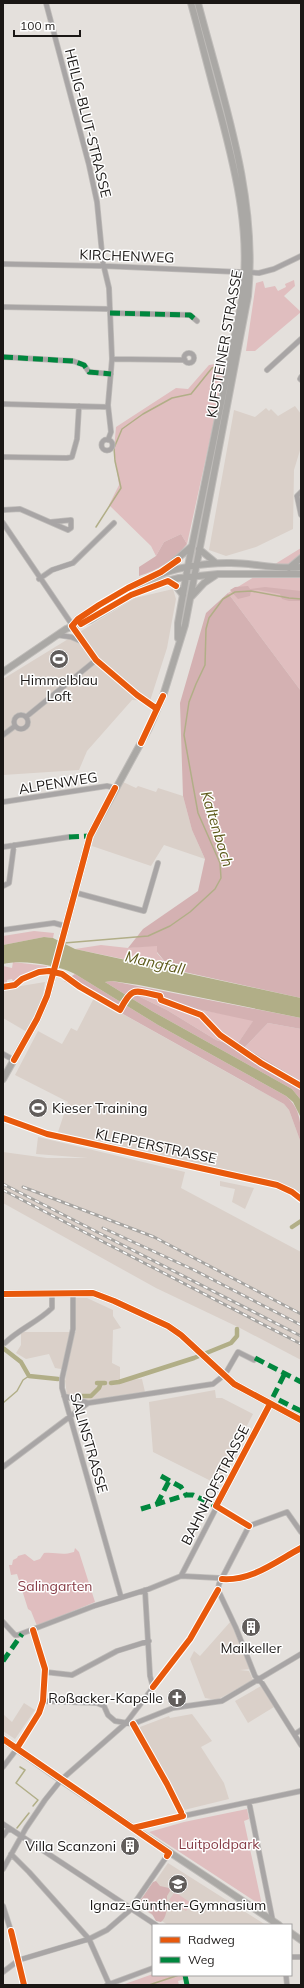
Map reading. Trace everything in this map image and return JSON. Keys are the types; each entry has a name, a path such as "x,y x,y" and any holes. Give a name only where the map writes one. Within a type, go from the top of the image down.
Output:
{"main road":[{"name":"KUFSTEINER STRASSE","path":"178,644 178,623 188,566 248,272 240,192 191,3"},
{"name":"KUFSTEINER STRASSE","path":"3,1079 37,1019 47,996 73,892 90,836 149,728 167,684 185,625 248,296 249,229 243,179 198,3"},
{"path":"72,626 78,619 128,588 161,572 178,560 193,545"},
{"path":"199,549 216,563"},
{"path":"288,568 301,558"},
{"path":"161,572 188,566 216,563 246,563 269,568 301,567"},
{"path":"190,598 204,583 218,574"},
{"path":"3,672 56,635 72,626 90,620 131,594 168,581 186,577 218,574 301,574"},
{"path":"168,581 176,586 183,595"},
{"path":"3,1294 72,1292 102,1295 175,1331 225,1374 234,1384 301,1420"},
{"path":"3,1739 16,1750 274,1923"},
{"path":"292,1934 301,1940"}],"street":[{"name":"HEILIG-BLUT-STRASSE","path":"46,3 89,165 97,202 104,266 109,288 112,359 108,407 111,432 108,440"},
{"name":"KIRCHENWEG","path":"3,264 264,272 274,269 301,256"},
{"path":"3,307 190,315 197,321"},
{"path":"267,370 301,339"},
{"path":"3,357 73,361 84,365 89,372 111,374"},
{"path":"112,359 185,360"},
{"path":"3,404 108,407"},
{"path":"3,456 68,458 72,456 77,439 79,406"},
{"path":"301,492 297,496 301,515"},
{"path":"3,510 20,509 51,522"},
{"path":"3,523 96,660 137,695 157,709"},
{"path":"39,578 52,570 73,563 114,523"},
{"path":"56,635 71,637 83,642"},
{"path":"26,717 96,660"},
{"path":"15,726 14,722 16,717 20,715 26,717"},
{"path":"15,726 19,729 26,728 28,722 26,717"},
{"path":"3,735 15,726"},
{"name":"ALPENWEG","path":"3,802 107,786 115,788"},
{"path":"3,847 69,838"},
{"path":"3,886 9,883 14,845"},
{"path":"73,892 144,911 158,863"},
{"path":"3,930 54,923 65,926"},
{"path":"3,1054 14,1060"},
{"name":"KLEPPERSTRASSE","path":"3,1118 47,1134 277,1185 292,1192 301,1199"},
{"name":"SALINSTRASSE","path":"72,1292 73,1329 62,1379 64,1396 122,1597"},
{"path":"5,1343 14,1335 44,1316 52,1308 52,1293"},
{"path":"3,1467 88,1404 213,1384 225,1374 238,1352 254,1360"},
{"path":"64,1396 88,1404"},
{"name":"BAHNHOFSTRASSE","path":"181,1576 270,1404"},
{"path":"216,1506 249,1526"},
{"path":"3,1869 35,1813 61,1780 126,1723 190,1639 218,1590 249,1526 287,1512 301,1532"},
{"path":"3,1622 15,1635 22,1634 181,1576 238,1580 258,1573 301,1548"},
{"path":"145,1590 150,1676 153,1687"},
{"path":"218,1590 233,1620 255,1676 301,1745"},
{"path":"3,1767 16,1750 39,1713 42,1701 45,1672 33,1630"},
{"path":"45,1672 72,1675 117,1651 149,1641"},
{"path":"42,1701 97,1703 104,1706 108,1715 115,1721 133,1724 173,1708 222,1701 301,1654"},
{"path":"133,1724 167,1784 183,1816"},
{"path":"295,1734 301,1730"},
{"path":"133,1828 301,1791"},
{"path":"249,1802 274,1923"},
{"path":"3,1824 154,1924"},
{"path":"3,1836 9,1828"},
{"path":"3,1972 19,1960 89,1939 107,1930 121,1920 131,1909 169,1853"},
{"path":"11,1854 89,1939 108,1985 152,1968"},
{"path":"3,1906 11,1931"}],"shaded area":[{"path":"295,406 301,414 301,447 294,470 293,529 256,547 226,556 209,550 234,410 255,417 266,408 269,411 271,409 278,416"},
{"path":"181,534 187,544 182,549 159,568 139,576 139,567 156,556 164,542"},
{"path":"248,586 250,589 265,587 301,591 301,601 289,601 282,599 280,594 258,590 251,591 250,596 238,599 230,590 235,587"},
{"path":"173,589 176,599 167,648 150,701 132,700 87,751 79,770 3,775 3,679 135,598"},
{"path":"228,593 301,691 301,998 171,969 157,952 157,946 128,948 143,929 198,891 205,859 192,830 183,796 180,703 206,613"},
{"path":"123,782 136,788 138,786 156,792 158,788 183,796 192,830 205,859 164,845 151,866 89,845"},
{"path":"44,937 53,938 75,949 301,998 301,1018 139,985 112,981 105,982 152,1011 292,1089 301,1100 301,1118 293,1102 286,1096 158,1025 75,974 59,968 40,964 20,962 3,964 3,945"},
{"path":"75,974 158,1025 286,1096 295,1106 299,1117 301,1143 289,1110 284,1104 64,981"},
{"path":"112,981 301,1018 301,1029 268,1023 245,1047 301,1081 301,1100 292,1089 152,1011 105,982","holes":["138,993 197,1009 253,1021 236,1046 216,1040 167,1010 136,995"]},
{"path":"45,982 41,1006 27,1032 3,1018 3,989"},
{"path":"94,998 284,1104 289,1110 301,1143 301,1195 269,1181 58,1132 68,1102 15,1075 38,1031 62,1044 71,1028 77,1031"},
{"path":"38,1137 185,1172 181,1188 301,1252 301,1360 240,1328 156,1288 3,1203 3,1152 47,1158 88,1158 36,1154"},
{"path":"220,1181 254,1188 245,1209 232,1202 235,1189 220,1186"},
{"path":"75,1298 87,1298 113,1310 113,1316 121,1328 113,1330 112,1363 120,1367 120,1380 142,1379 145,1392 86,1401 67,1395 65,1381 67,1370 55,1368 49,1354 26,1359 16,1353 21,1345 21,1332 76,1332"},
{"path":"215,1390 216,1398 222,1398 253,1414 236,1447 235,1453 233,1453 217,1484 153,1452 149,1402"},
{"path":"231,1621 251,1669 240,1670 249,1671 253,1680 217,1700 205,1698 190,1659 194,1651 200,1656"},
{"path":"261,1686 274,1707 248,1723 235,1701"},
{"path":"24,1703 35,1710 15,1739 3,1731 3,1714 12,1722"},
{"path":"192,1714 212,1741 201,1747 224,1783 229,1799 184,1810 140,1732 140,1727 169,1716 170,1718"},
{"name":"Ignaz-Günther-Gymnasium","path":"168,1863 264,1924 166,1924 138,1906"},
{"path":"156,1881 160,1886 169,1888 170,1891 167,1896 165,1917 161,1922 156,1921 152,1914 140,1907 140,1901 153,1882"}],"green space":[{"path":"294,280 295,286 284,296 301,312 255,351 246,351 256,283 263,281 265,288 275,286 278,291 286,287 285,284"},
{"path":"227,362 187,544 181,534 164,542 156,556 151,546 109,505 119,485 114,449 116,427 176,388 188,389 209,365"},
{"path":"301,548 301,691 228,593"},
{"path":"34,931 54,933 53,938 44,937 3,945 3,936"},
{"path":"101,945 128,948 157,945 157,953 171,969 75,949"},
{"path":"13,962 47,966 46,970 36,971 16,981 14,984 12,979 7,980 7,985 3,986 3,966 12,968"},
{"path":"137,993 197,1009 254,1020 236,1046 216,1040 167,1010 136,995"},
{"path":"268,1023 301,1029 301,1081 245,1047"},
{"name":"Salingarten","path":"75,1548 79,1552 95,1602 37,1626 31,1611 28,1609 17,1574 11,1575 9,1565 12,1565 13,1560 18,1556 25,1554 34,1561 40,1559 44,1553 70,1553 74,1552"},
{"name":"Luitpoldpark","path":"247,1809 249,1819 244,1821 262,1905 149,1832 184,1822"},
{"path":"175,1892 191,1903 186,1911 169,1900"},
{"path":"152,1974 152,1976 184,1976 185,1979 178,1981 179,1985 122,1985"}],"waterway":[{"path":"96,527 121,488 115,461 114,448 122,429 143,414 172,398 191,394 212,368 222,364"},
{"name":"Kaltenbach","path":"64,943 148,936 170,926 190,912 215,889 221,878 220,863 198,813 184,735 189,702 205,665 206,629 209,618 223,599 235,592 251,591 301,599"},
{"path":"292,1227 301,1221"},
{"path":"111,1383 119,1382 194,1358 231,1343 237,1336 237,1329"},
{"path":"3,1348 21,1362 29,1376 58,1379"},
{"path":"3,1403 17,1391 23,1380 29,1376"},
{"path":"97,1383 105,1383"},
{"path":"77,1396 91,1396 99,1388 101,1383"},
{"path":"20,1767 25,1770 16,1783 38,1800 33,1806"},
{"path":"17,1828 29,1813"},
{"path":"149,1985 176,1976"}],"railway":[{"path":"3,1184 301,1336"},
{"path":"23,1187 154,1237 301,1314"},
{"path":"3,1190 301,1344"},
{"path":"103,1228 194,1270 301,1325"}],"marked path":[{"path":"110,313 190,315 197,321"},
{"path":"3,357 73,361 84,365 89,372 111,374"},
{"path":"69,837 90,836"},
{"path":"255,1358 301,1382"},
{"path":"273,1397 285,1373"},
{"path":"279,1400 301,1411"},
{"path":"161,1476 181,1487 186,1495"},
{"path":"157,1504 169,1481"},
{"path":"141,1509 186,1495 193,1495 216,1506"},
{"path":"3,1661 22,1634"},
{"path":"185,1976 187,1985"}],"cycle path":[{"path":"72,626 78,619 99,605 128,588 161,572 178,560"},
{"path":"81,624 131,595 168,581 176,586"},
{"path":"72,626 96,660 137,695 157,709"},
{"path":"141,743 163,696"},
{"path":"14,1060 37,1019 47,996 90,836 115,788"},
{"path":"3,987 15,985 22,979 39,972 49,971 62,974 80,987 120,1010 124,1002 132,993 140,992 160,996 161,1000 201,1015 220,1035 261,1063 301,1086"},
{"path":"3,1118 47,1134 277,1185 292,1192 301,1199"},
{"path":"3,1294 93,1293 114,1301 168,1326 181,1335 234,1384 301,1420"},
{"path":"249,1526 216,1506 270,1404"},
{"path":"222,1579 233,1579 253,1574 263,1570 301,1548"},
{"path":"153,1687 190,1639 218,1590"},
{"path":"19,1745 39,1713 43,1701 45,1669 33,1630"},
{"path":"133,1724 181,1812"},
{"path":"3,1739 169,1853 167,1856"},
{"path":"133,1828 183,1816"},
{"path":"11,1931 24,1985"}],"place":[{"name":"Himmelblau Loft","path":"59,659"},
{"name":"Kieser Training","path":"38,1108"},
{"name":"Mailkeller","path":"251,1627"},
{"name":"Roßacker-Kapelle","path":"177,1698"},
{"name":"Villa Scanzoni","path":"130,1846"},
{"name":"Ignaz-Günther-Gymnasium","path":"178,1884"}],"water label":[{"name":"Mangfall","path":"155,963"}]}
